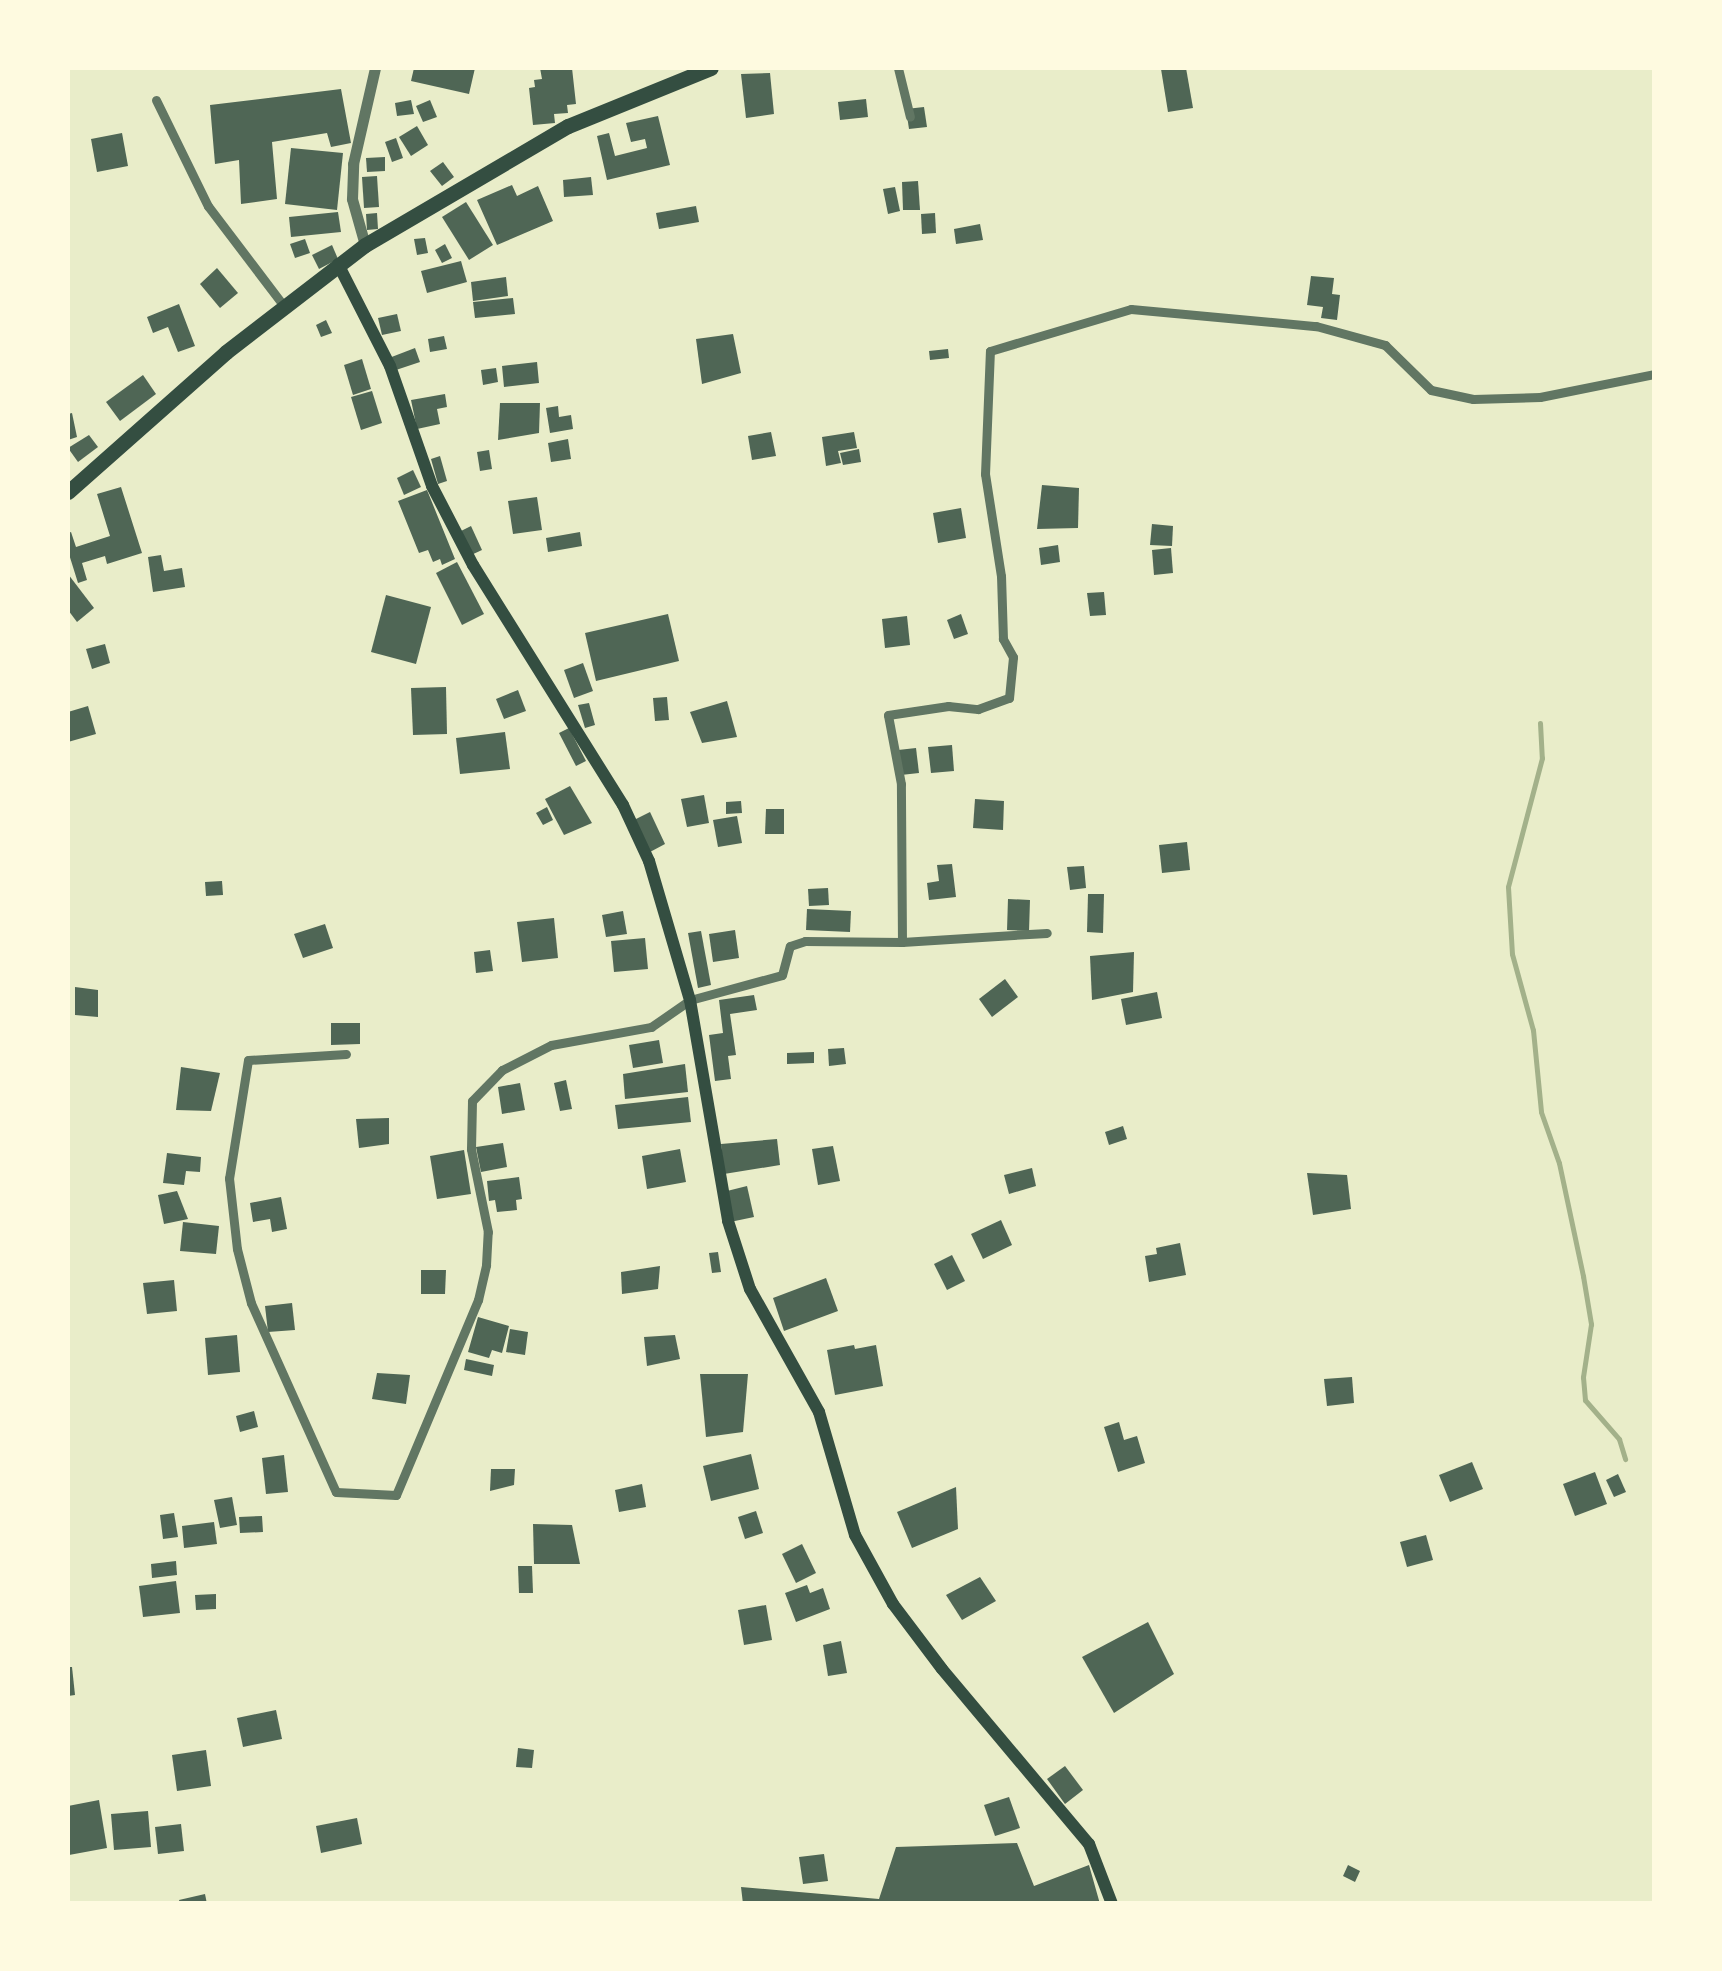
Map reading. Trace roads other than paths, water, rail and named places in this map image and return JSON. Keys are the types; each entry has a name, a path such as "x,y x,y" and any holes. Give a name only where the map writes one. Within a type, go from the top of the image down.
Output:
{"highway":[{"path":"68,492 284,306 364,245 568,126 711,68"}],"main road":[{"path":"338,264 390,366 432,486 473,565 623,805 666,908 690,1000 728,1221 750,1290 819,1412 856,1535 893,1604 942,1669 1090,1844 1112,1904"}],"street":[{"path":"364,245 352,200 353,164 375,68"},
{"path":"898,68 910,117"},
{"path":"156,100 208,206 284,306"},
{"path":"902,942 901,784 888,715 948,706 978,709 1008,698 1012,657 1004,640 1001,576 985,474 990,351 1131,309 1316,326 1384,345 1431,390 1473,398 1540,397 1654,374"},
{"path":"346,1054 248,1060 229,1178 237,1249 250,1304 336,1492 396,1495 478,1300 488,1232 471,1149 472,1101 502,1070 551,1045 651,1028 690,1000 782,975 790,946 805,942 902,942 1046,933"}],"waterway":[{"path":"1540,723 1542,758 1508,887 1512,954 1533,1030 1541,1112 1559,1163 1591,1324 1583,1377 1585,1400 1619,1439 1625,1459"}]}
